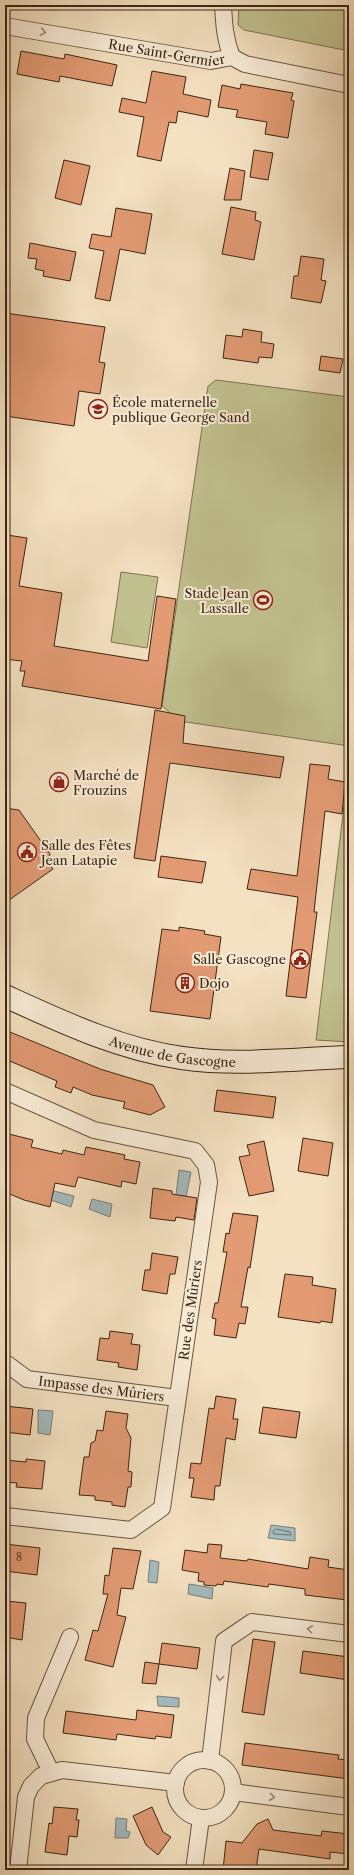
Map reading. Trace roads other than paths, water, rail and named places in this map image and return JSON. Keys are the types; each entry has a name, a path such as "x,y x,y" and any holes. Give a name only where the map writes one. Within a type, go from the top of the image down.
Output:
{"main road":[{"name":"Avenue de Gascogne","path":"5,996 96,1036 142,1050 183,1058 252,1061 349,1057"}],"street":[{"path":"223,5 224,33 232,57"},
{"name":"Rue Saint-Germier","path":"5,26 211,61 232,57 245,64 349,85"},
{"name":"Rue des Mûriers","path":"5,1091 94,1130 195,1150 206,1165 209,1182 162,1508 131,1530 5,1516"},
{"name":"Impasse des Mûriers","path":"7,1364 27,1379 177,1398"},
{"path":"210,1761 224,1641 252,1622 349,1634"},
{"path":"50,1772 35,1739 36,1718 70,1637"},
{"path":"202,1761 210,1761 218,1764 230,1776 233,1792 231,1800 226,1808 219,1814 210,1818 201,1818 188,1813 178,1802 176,1783 179,1775 189,1765 202,1761"},
{"path":"18,1870 26,1797 31,1786 41,1776 50,1772 62,1770 176,1783"},
{"path":"233,1792 349,1807"},
{"path":"194,1870 201,1818"}],"water":[{"path":"179,1170 191,1172 186,1197 176,1195"},
{"path":"54,1191 74,1196 71,1207 51,1200"},
{"path":"92,1199 112,1204 110,1217 89,1209"},
{"path":"38,1410 53,1411 50,1435 38,1433"},
{"path":"271,1525 295,1528 295,1541 268,1538"},
{"path":"150,1560 159,1562 157,1583 148,1582"},
{"path":"189,1584 213,1588 212,1599 188,1594"},
{"path":"157,1696 179,1698 179,1707 158,1706"},
{"path":"116,1818 127,1819 126,1831 130,1832 128,1838 115,1838"}],"place":[{"name":"École maternelle publique George Sand","path":"98,409"},
{"name":"Stade Jean Lassalle","path":"263,600"},
{"name":"Marché de Frouzins","path":"59,782"},
{"name":"Salle des Fêtes Jean Latapie","path":"27,852"},
{"name":"Salle Gascogne","path":"300,959"},
{"name":"Dojo","path":"185,983"}]}
